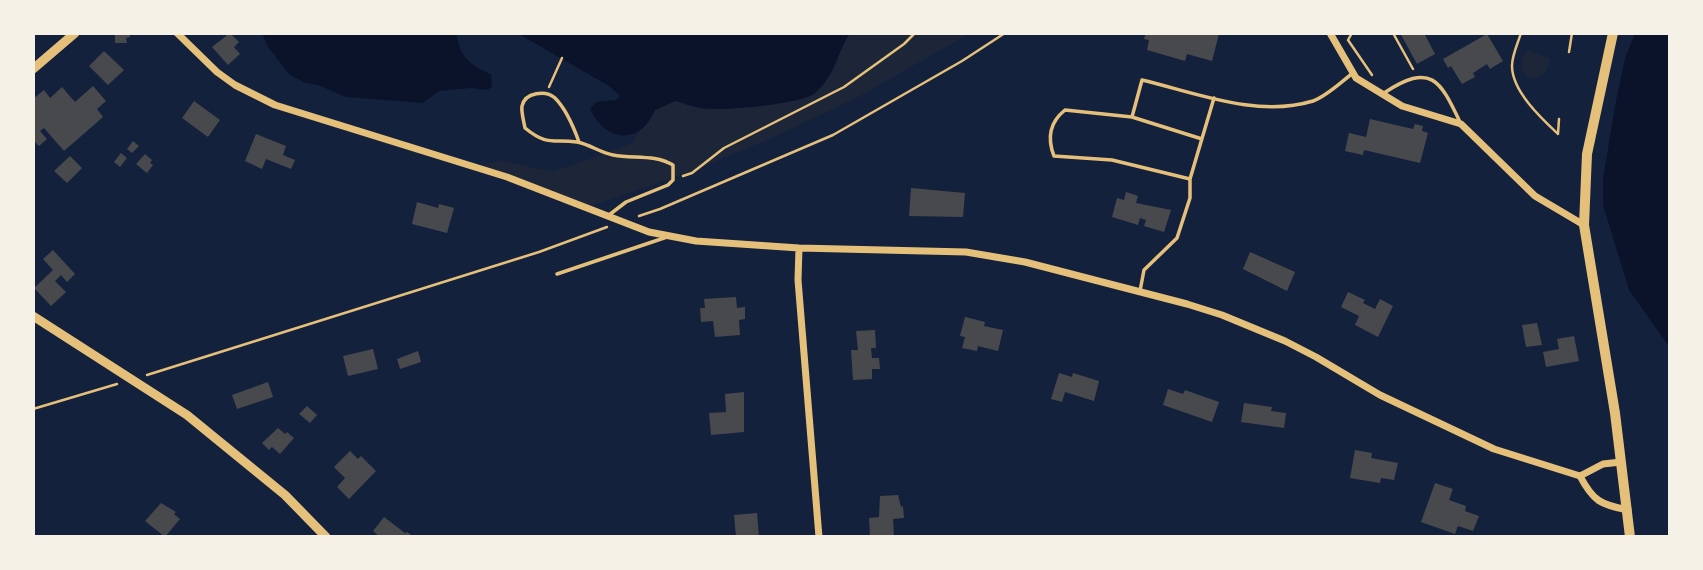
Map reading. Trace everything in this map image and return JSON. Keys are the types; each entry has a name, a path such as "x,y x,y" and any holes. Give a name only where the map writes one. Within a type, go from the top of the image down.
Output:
{"main road":[{"path":"1613,33 1587,154 1584,225 1630,537"}],"street":[{"path":"33,69 75,33"},
{"path":"177,33 217,72 259,98 508,177 620,222 669,237 799,248 966,252 1025,262 1205,309 1251,327 1316,356 1380,395 1494,449 1580,476 1604,464 1621,462"},
{"path":"1330,33 1356,79 1402,106 1461,124 1535,196 1584,225"},
{"path":"799,248 798,279 820,537"},
{"path":"33,316 187,415 285,495 326,537"},
{"path":"1580,476 1590,496 1607,506 1628,510"}],"lane":[{"path":"1132,117 1142,80 1251,107 1284,107 1315,100 1353,74"},
{"path":"1383,94 1400,82 1432,79 1444,89 1461,124"},
{"path":"579,142 574,128 555,98 546,93 536,93 527,98 522,105 525,128 538,138 555,142 579,142 615,155 651,156 673,165 674,180 668,185 626,202 608,217"},
{"path":"1139,293 1144,270 1177,238 1190,198 1190,179 1214,98"},
{"path":"1190,179 1112,160 1054,156 1049,133 1056,117 1065,110 1132,117 1202,139"},
{"path":"557,274 669,237"}],"path":[{"path":"674,180 692,173 724,148 844,87 915,33"},
{"path":"33,410 539,253 660,209 833,135 962,61 1005,33"},
{"path":"1352,33 1348,40 1375,79"},
{"path":"1393,33 1415,72 1407,72"},
{"path":"1521,33 1512,68 1518,86 1531,108 1558,134 1559,119"},
{"path":"1569,52 1572,33"},
{"path":"546,93 562,58"}],"shaded area":[{"path":"262,33 456,33 460,49 467,59 491,74 492,87 487,90 471,88 439,91 423,103 346,97 318,85 305,83 289,74 268,47"},
{"path":"517,33 850,33 826,81 814,94 806,98 725,109 711,109 675,101 655,110 641,130 622,135 604,128 590,109 596,102 616,100 620,96 609,86"},
{"path":"850,33 970,33 858,97 774,137 685,174 590,206 482,166 498,160 553,172 633,143 654,110 675,101 703,109 774,104 832,74"},
{"path":"1635,33 1670,33 1670,348 1629,290 1603,205 1603,179 1615,106 1625,58"},
{"path":"1527,50 1549,58 1548,68 1541,76 1528,78 1521,69"}],"building":[{"path":"115,33 130,33 130,37 126,38 127,43 115,43"},
{"path":"230,33 239,42 234,47 240,54 228,65 212,47"},
{"path":"1146,33 1219,34 1212,61 1187,54 1185,61 1147,50 1149,40 1144,39"},
{"path":"1400,33 1424,33 1435,54 1417,64"},
{"path":"1487,34 1503,61 1490,69 1487,64 1473,73 1475,77 1462,84 1451,66 1448,68 1443,59"},
{"path":"104,51 124,70 108,85 89,66"},
{"path":"93,86 106,101 97,109 103,117 64,151 44,128 40,131 47,139 39,146 33,140 33,99 44,90 50,98 62,87 75,102"},
{"path":"194,101 220,120 208,137 182,118"},
{"path":"1370,119 1413,129 1415,124 1423,126 1422,131 1428,133 1420,163 1364,150 1363,155 1345,151 1349,133 1366,137"},
{"path":"256,134 286,146 283,155 295,160 291,169 266,159 262,169 245,161"},
{"path":"133,141 139,146 132,153 127,149"},
{"path":"121,153 127,158 120,167 114,162"},
{"path":"145,154 152,160 150,163 153,165 147,173 136,164"},
{"path":"70,156 82,168 67,183 54,171"},
{"path":"911,188 965,193 963,217 909,216"},
{"path":"1126,192 1138,196 1136,203 1171,210 1164,232 1144,226 1146,220 1140,218 1138,225 1112,217 1117,198 1124,200"},
{"path":"417,202 438,208 439,204 454,208 447,233 412,224"},
{"path":"53,250 75,274 67,282 61,275 55,281 66,292 51,306 34,288 53,270 43,259"},
{"path":"1250,252 1295,272 1287,291 1243,269"},
{"path":"1348,292 1365,300 1363,303 1375,309 1380,299 1393,306 1378,337 1355,325 1359,316 1341,307"},
{"path":"736,297 737,308 745,307 745,319 739,320 740,335 715,337 713,321 701,322 700,308 705,308 704,299"},
{"path":"965,317 985,322 984,326 1003,330 998,351 978,346 977,351 962,348 965,337 960,336"},
{"path":"1537,323 1542,345 1526,347 1522,325"},
{"path":"875,330 876,348 871,348 872,358 879,358 880,369 872,369 872,379 853,380 851,350 858,350 856,331"},
{"path":"1574,336 1579,361 1546,367 1543,352 1559,349 1557,339"},
{"path":"373,349 378,369 348,376 343,356"},
{"path":"418,351 421,362 400,369 397,359"},
{"path":"1059,373 1072,377 1073,373 1099,381 1094,401 1065,392 1062,402 1051,399"},
{"path":"268,382 273,397 237,409 232,395"},
{"path":"1168,389 1183,394 1185,390 1219,402 1212,422 1163,405"},
{"path":"744,392 744,432 711,435 709,413 726,412 725,394"},
{"path":"1244,403 1272,407 1271,411 1286,413 1284,428 1241,422"},
{"path":"307,406 317,415 310,423 299,414"},
{"path":"278,428 294,438 280,454 272,447 269,450 262,443"},
{"path":"1355,450 1372,453 1371,458 1398,463 1394,480 1381,478 1380,483 1350,478"},
{"path":"350,451 358,459 361,456 376,471 349,499 337,487 345,478 334,467"},
{"path":"1435,483 1453,489 1449,500 1466,506 1465,511 1479,516 1473,531 1458,526 1455,534 1421,522"},
{"path":"898,495 904,518 893,519 894,537 870,537 869,518 879,517 880,496"},
{"path":"161,503 176,512 174,514 180,519 165,537 145,521"},
{"path":"757,513 759,537 736,537 734,515"},
{"path":"384,517 414,537 380,537 373,531"}]}
